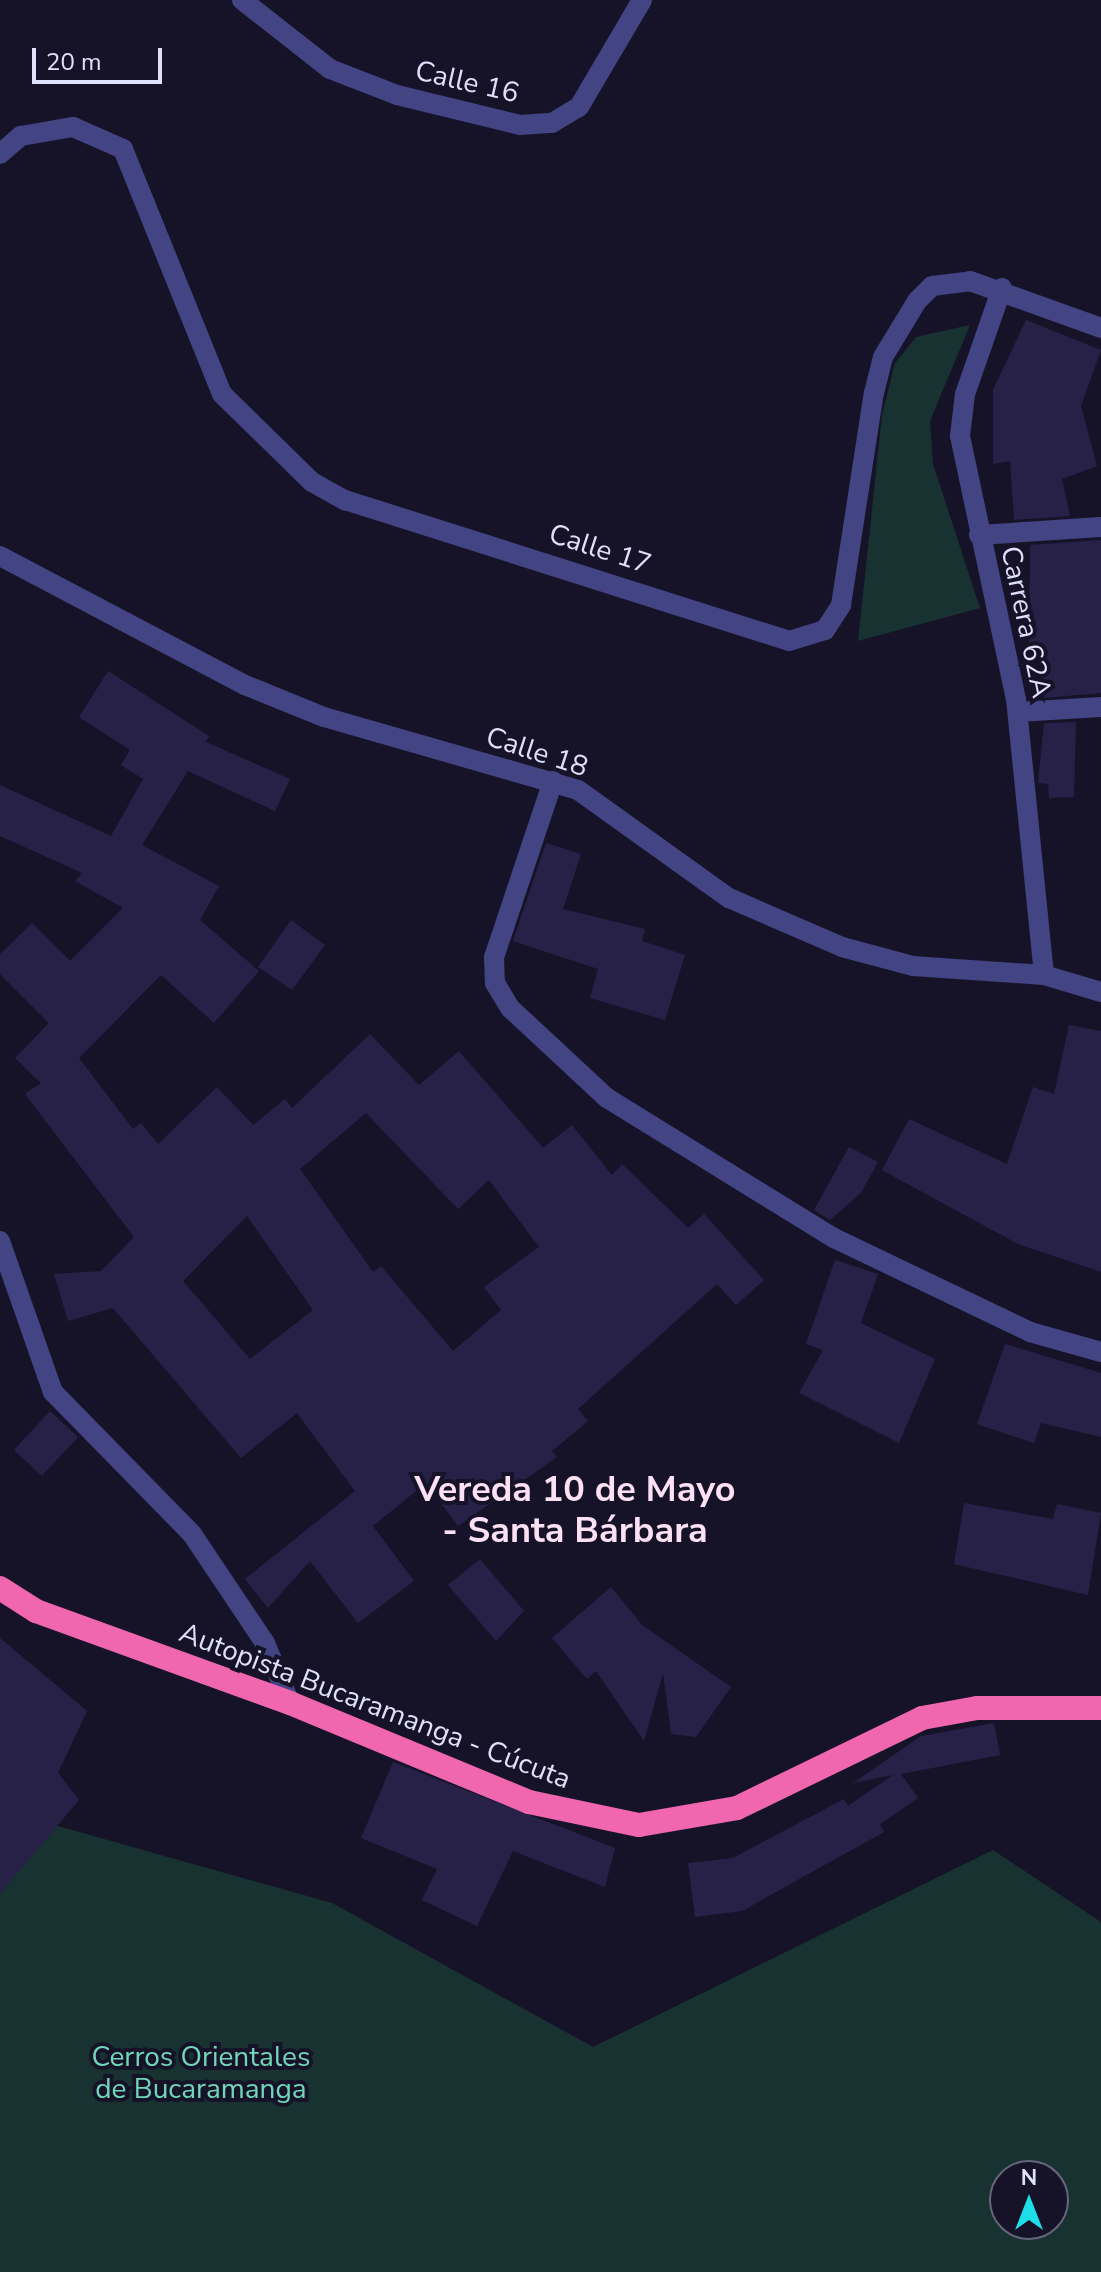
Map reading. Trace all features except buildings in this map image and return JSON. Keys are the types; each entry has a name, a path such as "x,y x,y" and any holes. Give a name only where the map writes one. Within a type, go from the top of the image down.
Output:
{"highway":[{"name":"Autopista Bucaramanga - Cúcuta","path":"0,1588 36,1611 290,1703 529,1802 639,1825 737,1808 945,1712 1101,1708"}],"street":[{"name":"Calle 16","path":"242,0 330,69 397,95 520,125 552,123 579,107 642,0"},
{"name":"Calle 17","path":"0,154 21,136 73,127 123,149 222,394 312,482 345,500 789,641 825,630 841,605 874,393 904,317 932,286 950,280 1002,288 1101,328"},
{"name":"Carrera 62A","path":"1002,288 965,394 960,436 1018,712 1044,975"},
{"path":"979,535 1101,527"},
{"name":"Calle 18","path":"0,556 245,685 324,717 553,781 597,803 729,898 842,947 913,966 1044,975 1101,992"},
{"path":"1018,712 1101,707"},
{"path":"553,781 494,957 495,983 510,1008 607,1098 834,1238 1030,1332 1101,1352"},
{"path":"0,1241 53,1392 192,1534 265,1643 290,1703"}],"green space":[{"path":"970,325 930,421 933,464 980,608 858,641 882,415 895,363 916,337"},
{"name":"Cerros Orientales de Bucaramanga","path":"0,1794 33,1819 332,1903 593,2047 993,1850 1101,1922 1101,2272 0,2272"}],"district":[{"name":"Vereda 10 de Mayo - Santa Bárbara","path":"575,1510"}]}
